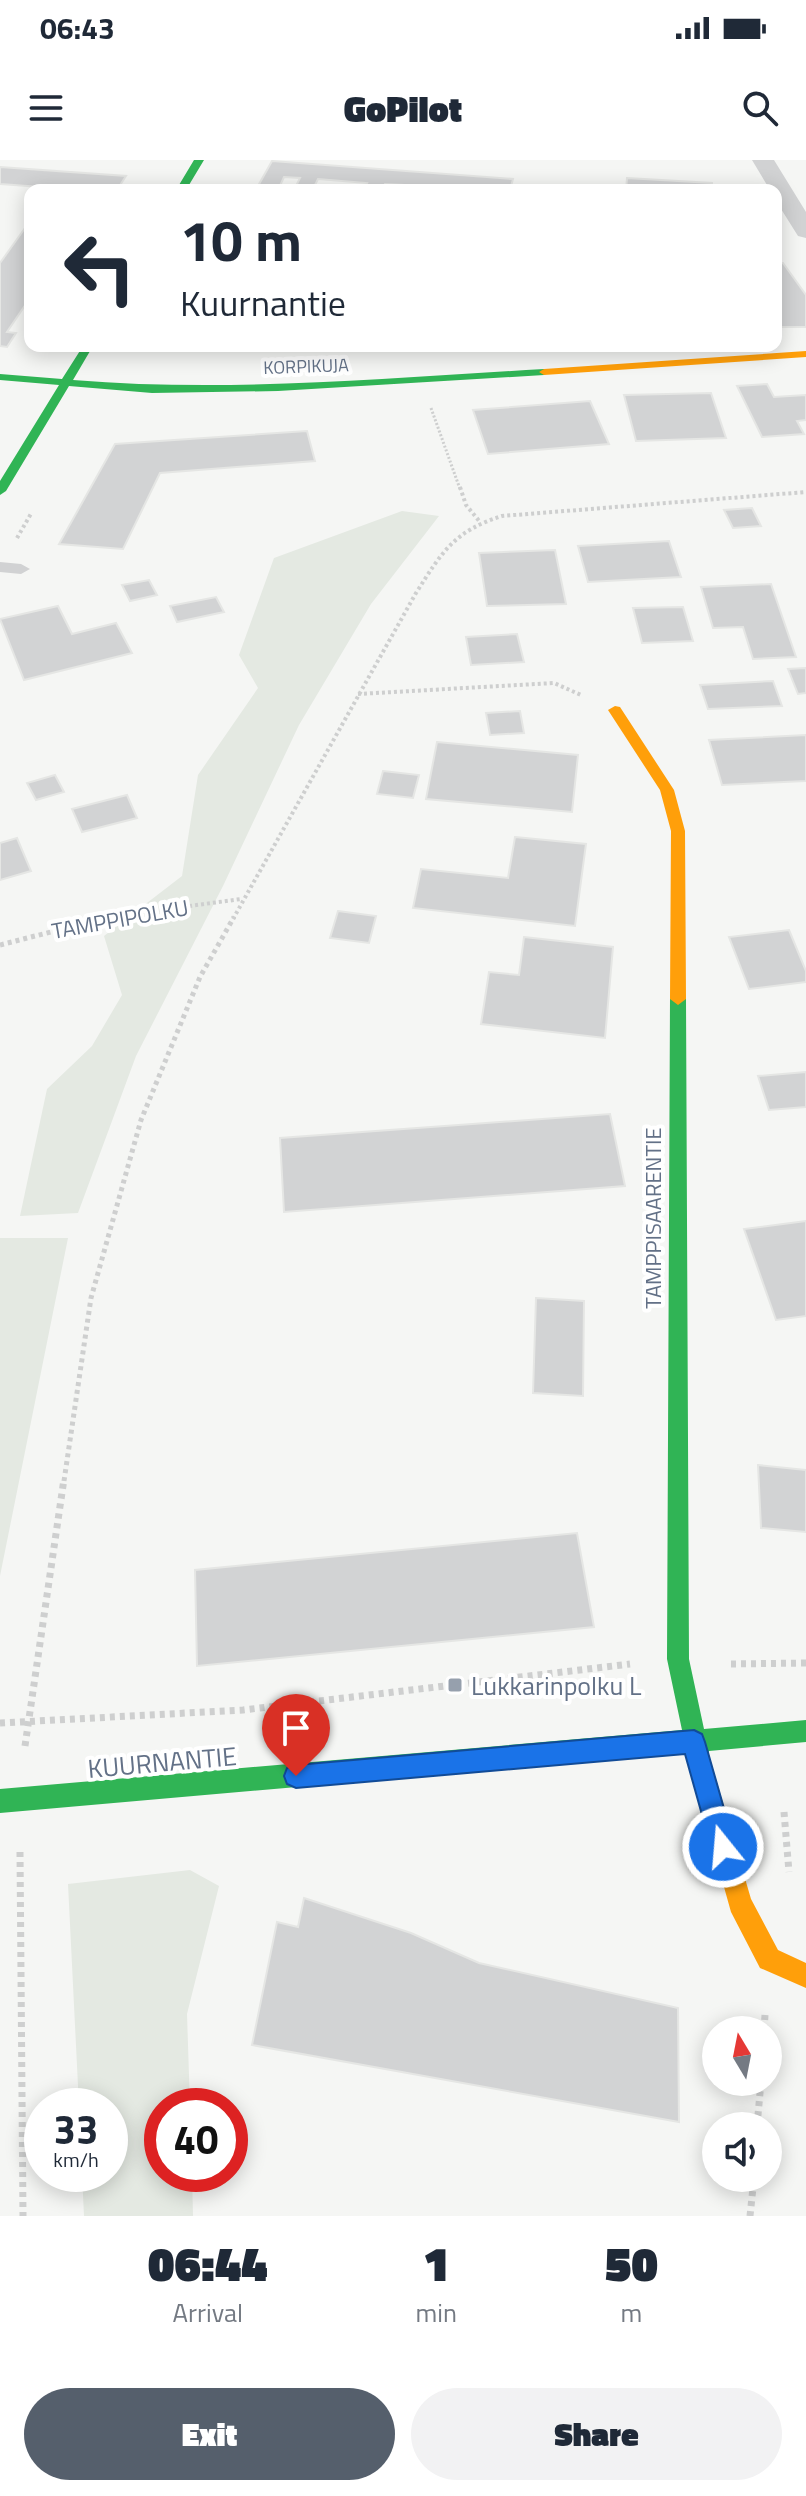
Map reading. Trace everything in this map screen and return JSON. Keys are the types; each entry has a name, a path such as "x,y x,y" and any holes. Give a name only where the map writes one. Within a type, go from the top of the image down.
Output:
{"street":[{"path":"185,184 199,160"},
{"path":"763,160 778,184"},
{"path":"782,191 806,231"},
{"path":"0,491 84,352"},
{"name":"KORPIKUJA","path":"0,377 166,390 421,381 806,354"},
{"name":"TAMPPISAARENTIE","path":"615,710 667,790 678,831 678,1659 694,1742 740,1903 769,1959 806,1976"},
{"name":"KUURNANTIE","path":"0,1801 806,1731"}],"lane":[{"path":"0,567 21,569"}],"path":[{"path":"421,381 466,505 480,522"},
{"path":"23,2216 20,1800 27,1722 91,1298 141,1120 200,977 357,694 416,593 456,534 480,522 532,512 806,492"},
{"path":"357,694 554,683 615,710"},
{"name":"TAMPPIPOLKU","path":"0,945 88,920 242,899"},
{"path":"0,1723 243,1710 678,1659 760,1666 806,1663"},
{"path":"750,2216 753,2192"}],"shaded area":[{"path":"402,511 439,516 371,604 299,725 223,886 136,1056 78,1213 20,1216 47,1089 92,1046 122,995 104,936 182,876 198,775 258,688 239,655 274,558"},
{"path":"0,1238 68,1238 0,1576"},
{"path":"190,1870 219,1886 187,2014 189,2088 144,2088 144,2192 192,2192 193,2216 84,2216 83,2192 128,2192 128,2088 78,2088 68,1884"}],"building":[{"path":"272,161 513,179 512,184 366,184 318,179 316,184 297,184 300,178 284,177 281,184 259,184"},
{"path":"0,167 126,176 121,184 0,184"},
{"path":"627,178 712,183 712,184 626,184"},
{"path":"24,229 24,307 7,332 16,333 7,347 0,346 0,263"},
{"path":"782,263 806,295 806,327 782,327"},
{"path":"767,384 774,397 806,395 806,420 797,421 804,434 762,437 737,386"},
{"path":"711,393 726,438 636,441 624,395"},
{"path":"590,401 609,444 488,454 473,410"},
{"path":"307,431 315,461 160,473 123,549 59,544 115,444"},
{"path":"752,508 761,526 733,528 724,510"},
{"path":"669,541 681,577 588,582 578,546"},
{"path":"555,550 566,604 487,606 479,553"},
{"path":"149,580 157,595 130,601 122,585"},
{"path":"771,584 796,657 753,659 743,627 713,628 701,587"},
{"path":"216,597 224,612 177,622 170,606"},
{"path":"58,606 72,634 116,623 132,653 24,680 0,619"},
{"path":"683,607 693,641 642,643 633,608"},
{"path":"517,634 524,662 471,665 466,637"},
{"path":"806,668 806,693 798,694 788,669"},
{"path":"773,681 782,706 708,709 700,685"},
{"path":"520,711 524,733 490,735 486,713"},
{"path":"806,735 806,781 722,785 709,740"},
{"path":"437,742 578,755 572,812 426,799"},
{"path":"383,771 419,775 413,798 377,794"},
{"path":"55,775 64,792 36,800 27,783"},
{"path":"127,795 137,818 82,832 72,809"},
{"path":"515,837 586,844 575,926 413,908 421,869 508,878"},
{"path":"17,838 31,871 0,880 0,843"},
{"path":"338,911 376,916 369,943 330,938"},
{"path":"789,930 806,971 806,982 749,989 729,937"},
{"path":"524,937 613,947 605,1038 481,1024 489,972 519,975"},
{"path":"806,1072 806,1107 769,1110 758,1076"},
{"path":"610,1114 625,1186 284,1212 280,1138"},
{"path":"806,1221 806,1316 776,1320 744,1229"},
{"path":"536,1298 584,1301 583,1396 533,1393"},
{"path":"758,1465 806,1470 806,1532 761,1528"},
{"path":"577,1533 594,1627 197,1666 195,1570"},
{"path":"304,1898 411,1933 479,1963 678,2008 679,2122 252,2045 277,1922 298,1927"}],"traffic: fast":[{"path":"185,184 199,160"},
{"path":"0,491 84,352"},
{"path":"0,377 152,390 278,388 544,372"},
{"path":"678,999 678,1659 698,1755"},
{"path":"0,1801 806,1731"}],"traffic: slow":[{"path":"544,372 806,354"},
{"path":"615,710 667,790 678,831 678,999"},
{"path":"698,1755 740,1903 769,1959 806,1976"}],"place":[{"name":"Lukkarinpolku L","path":"455,1685"}],"route":[{"path":"296,1776 694,1742 723,1847"}]}
